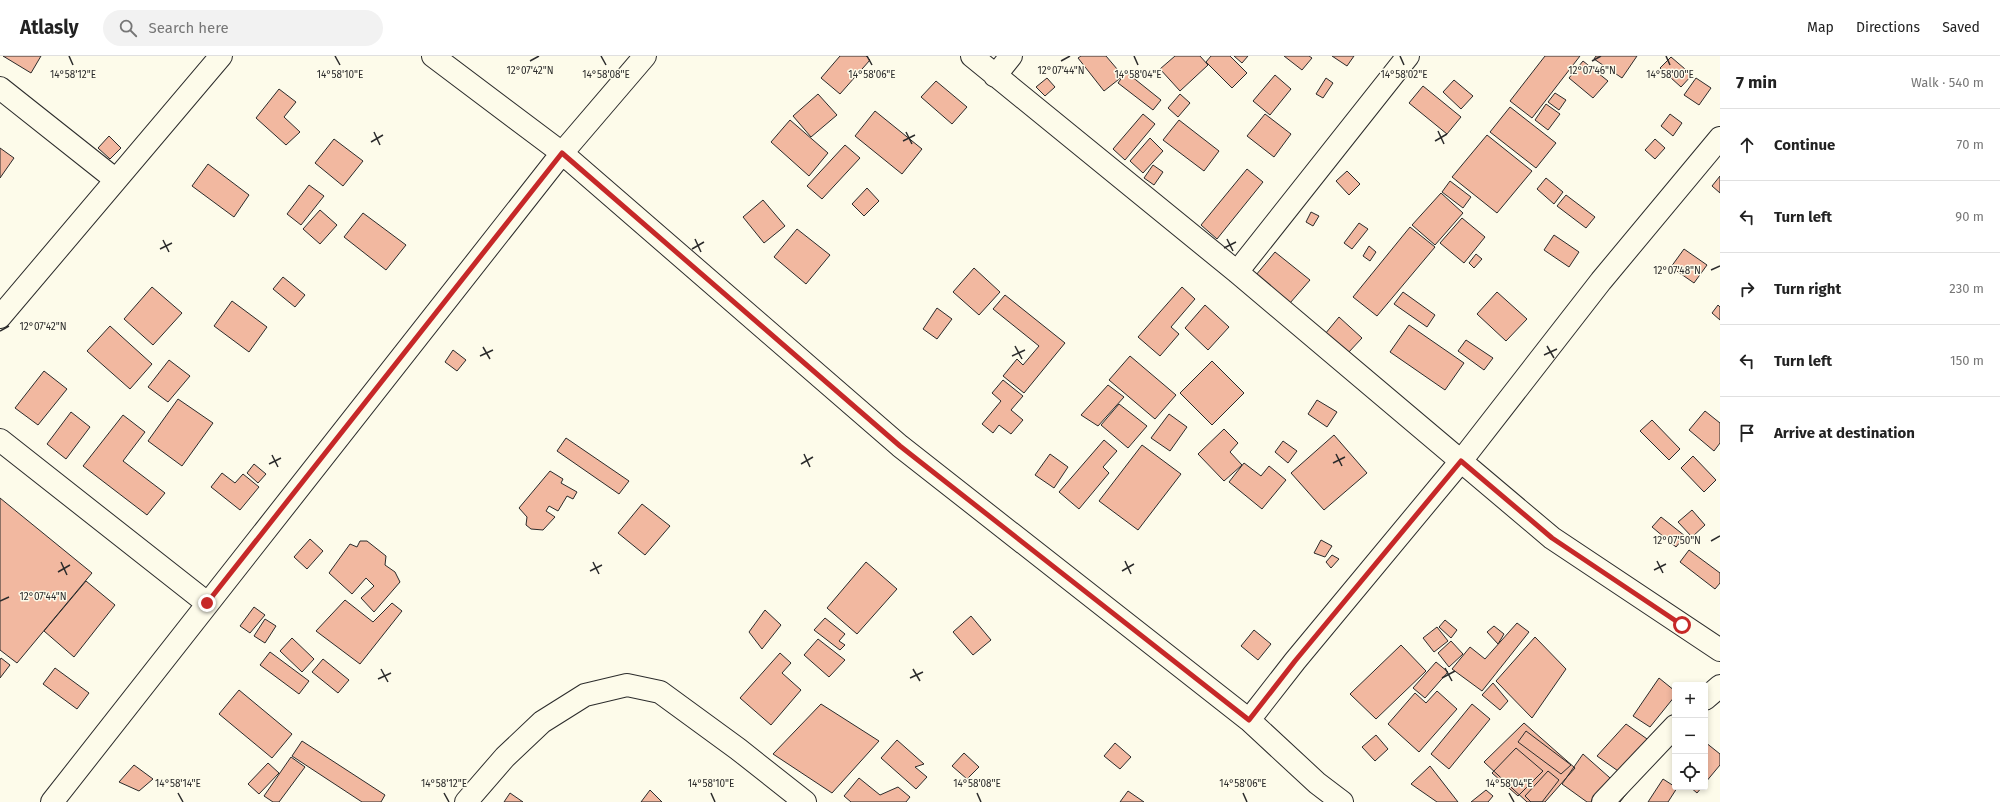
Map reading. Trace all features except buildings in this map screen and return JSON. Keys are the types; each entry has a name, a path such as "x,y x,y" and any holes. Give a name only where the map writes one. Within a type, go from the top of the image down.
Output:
{"street":[{"path":"0,317 221,56"},
{"path":"433,56 562,153 900,446 1249,720 1317,783 1342,802"},
{"path":"52,802 562,153 645,56"},
{"path":"972,56 1237,272 1552,538 1720,650"},
{"path":"995,76 1011,56"},
{"path":"1237,272 1408,56"},
{"path":"0,88 116,180"},
{"path":"1249,720 1304,650 1461,461 1601,281 1720,138"},
{"path":"0,440 207,603"},
{"path":"466,802 505,757 542,722 585,695 627,685 660,692 738,749 805,802"},
{"path":"1708,696 1720,686"},
{"path":"1602,802 1672,729"}],"route":[{"path":"207,603 562,153 900,446 1249,720 1295,661 1461,461 1552,538 1682,625"}]}
